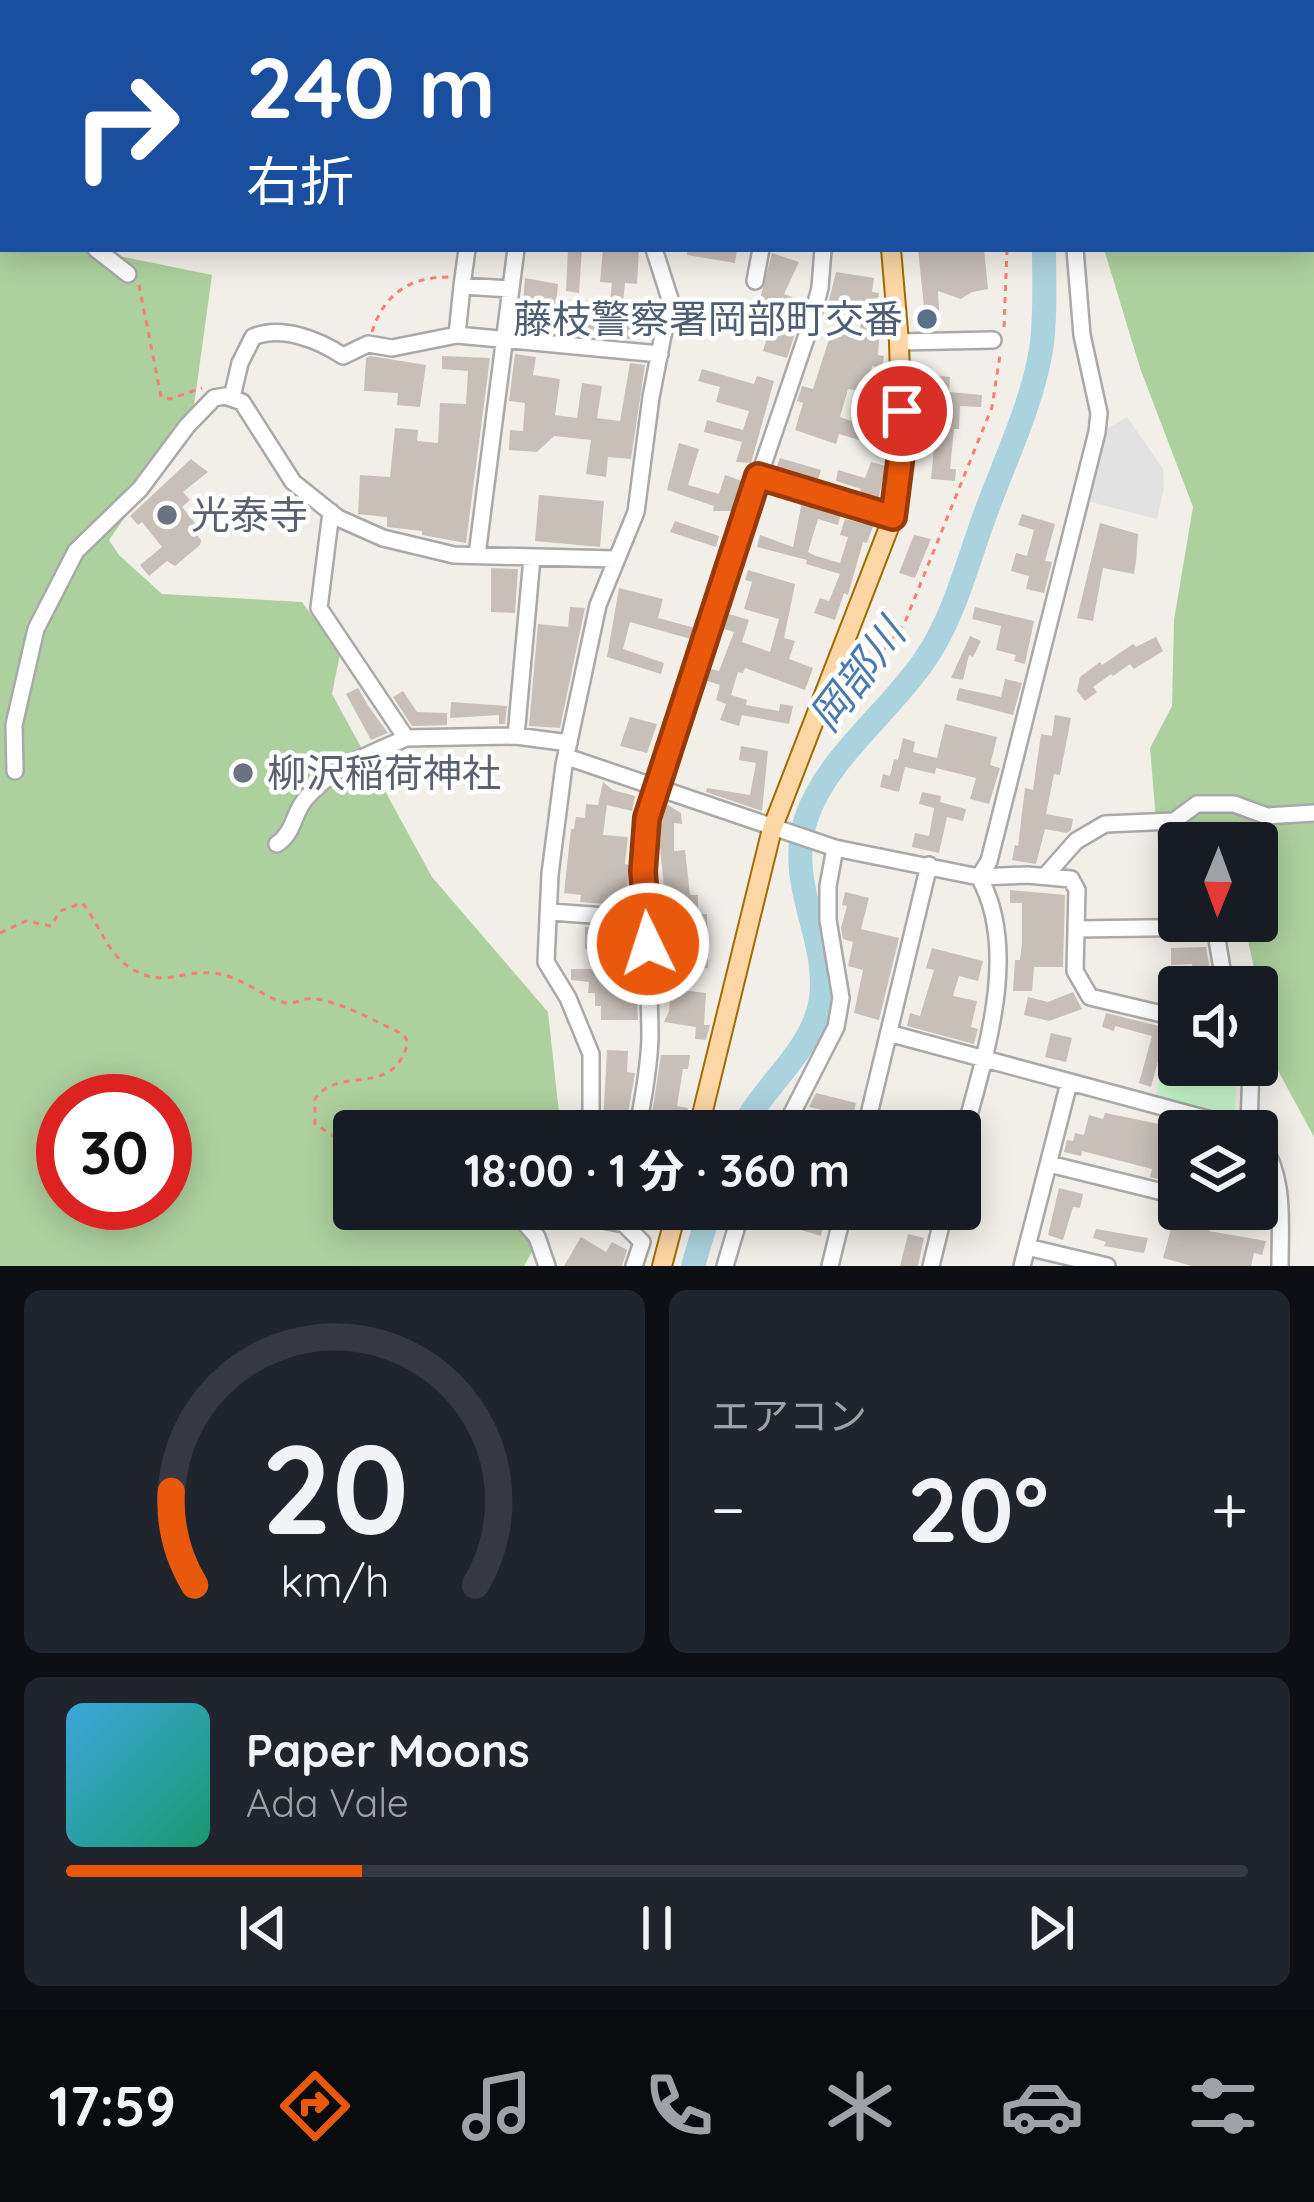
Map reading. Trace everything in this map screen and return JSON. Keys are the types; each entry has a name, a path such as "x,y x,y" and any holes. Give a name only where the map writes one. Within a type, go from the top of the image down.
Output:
{"main road":[{"path":"704,1110 779,831 893,517 902,446 890,252"},
{"path":"662,1266 672,1230"}],"street":[{"path":"100,252 128,274"},
{"path":"457,335 467,252"},
{"path":"477,555 516,252"},
{"path":"591,1110 590,1054 568,998 546,962 550,874 568,750 598,605 637,512 670,299 655,252"},
{"path":"755,281 760,252"},
{"path":"640,1110 650,1044 644,835 655,786 809,329 820,288 823,252"},
{"path":"979,877 989,861 1097,432 1099,412 1082,335 1075,252"},
{"path":"462,282 512,289"},
{"path":"228,396 253,337 263,333 314,338 343,356 368,344 392,347 457,335 660,354"},
{"path":"899,341 993,340"},
{"path":"15,771 14,725 36,628 76,551 140,489 202,407 228,396 242,402 293,482 331,512 383,538 416,549 477,555 615,559"},
{"path":"758,476 893,517"},
{"path":"331,512 319,608 406,739"},
{"path":"516,736 532,558"},
{"path":"277,844 290,836 302,801 350,764 406,739 516,736 568,750 655,786 835,848 979,877 1071,879 1077,890 1075,971 1090,997 1158,1013"},
{"path":"1046,875 1076,841 1105,824 1174,821 1197,804 1234,804 1267,816 1314,813"},
{"path":"794,1110 836,1027 841,998 828,920 835,848"},
{"path":"871,1110 929,865"},
{"path":"970,1110 996,1011 997,986 991,913 979,877"},
{"path":"551,912 646,919"},
{"path":"1078,929 1215,927 1222,966"},
{"path":"892,1034 1170,1110"},
{"path":"1022,1266 1069,1083"},
{"path":"1048,1164 1158,1191"},
{"path":"1278,1175 1280,1266"},
{"path":"531,1230 548,1266"},
{"path":"634,1230 642,1243"},
{"path":"724,1266 735,1230"},
{"path":"830,1266 839,1230"},
{"path":"931,1266 940,1230"},
{"path":"642,1243 670,1236"},
{"path":"634,1266 642,1243"},
{"path":"1027,1247 1107,1266"}],"path":[{"path":"830,721 904,622 992,407 1003,336 1007,252"},
{"path":"128,274 140,287 161,397 170,399 204,387 228,396"},
{"path":"368,344 379,311 392,293 440,276 462,282"},
{"path":"0,933 26,921 51,926 60,911 82,903 116,957 150,977 229,976 290,1004 309,997 326,1000 403,1034 408,1042 397,1067 386,1075 327,1084 315,1099 315,1124 333,1136"}],"green space":[{"path":"0,252 100,252 212,275 192,420 109,540 162,594 302,602 340,654 332,694 432,877 548,1012 559,1110 333,1110 333,1230 544,1230 524,1266 0,1266"},
{"path":"1105,252 1314,252 1314,1137 1278,1071 1278,966 1254,966 1248,942 1278,942 1278,822 1158,822 1158,844 1150,748 1172,706 1174,620 1193,507 1140,368"},
{"path":"1158,1086 1236,1086 1234,1110 1208,1110 1155,1098"}],"shaded area":[{"path":"1127,417 1163,469 1157,519 1087,501 1105,430"}],"building":[{"path":"568,252 582,252 579,293 566,291"},
{"path":"603,252 639,252 637,284 625,283 622,313 633,314 630,339 521,329 525,278 558,284 558,322 585,325 586,310 609,312 612,283 600,282"},
{"path":"688,252 737,252 735,263"},
{"path":"918,252 984,252 988,289 961,299 938,291 939,310 925,317"},
{"path":"772,253 799,262 784,294 795,298 788,317 799,321 787,358 763,351 771,324 764,322 771,302 760,299"},
{"path":"836,272 874,278 872,292 879,293 875,314 881,316 878,355 884,356 882,368 872,366 867,392 848,389 840,417 863,425 859,440 839,434 836,444 795,430 803,403 797,401 802,386 813,389 833,327 860,331 863,311 828,304"},
{"path":"515,354 536,357 533,375 560,379 555,415 577,418 582,383 602,386 597,418 620,421 630,363 645,365 631,459 608,457 606,477 586,474 591,440 554,436 537,452 509,450 510,430 523,431 525,403 509,401"},
{"path":"442,356 490,358 466,543 387,527 387,517 358,514 360,475 390,477 395,428 418,430 417,441 438,443 440,403 466,404 468,371 442,369"},
{"path":"366,358 426,365 420,407 397,405 398,393 364,391"},
{"path":"702,369 754,384 757,376 774,381 751,463 736,462 742,442 704,432 707,420 743,430 749,411 716,402 720,387 698,381"},
{"path":"933,375 950,377 949,392 982,395 981,407 960,406 950,469 956,469 955,481 931,479 934,448 927,448"},
{"path":"679,443 699,449 688,485 719,494 725,475 742,481 734,511 713,511 714,506 667,490"},
{"path":"780,458 821,470 817,482 776,469"},
{"name":"光泰寺","path":"191,459 208,472 183,492 190,500 182,507 199,528 195,532 200,545 175,566 167,561 149,576 140,565 162,547 142,522 138,525 130,516"},
{"path":"871,462 886,466 878,500 836,481 838,470 865,478"},
{"path":"539,495 604,501 600,547 535,541"},
{"path":"802,502 841,514 838,525 818,519 808,552 816,556 840,563 848,537 840,535 845,519 873,526 835,620 814,613 820,598 829,601 840,574 757,547 760,535 793,547"},
{"path":"1022,514 1055,524 1045,561 1052,562 1044,593 1026,589 1029,576 1011,571 1016,553 1027,556 1034,530 1018,525"},
{"path":"675,521 719,536 716,547 670,532"},
{"path":"1100,523 1138,534 1136,562 1134,574 1103,568 1093,621 1077,618"},
{"path":"914,535 931,539 915,578 899,573"},
{"path":"491,568 518,569 515,613 491,612"},
{"path":"748,570 795,584 784,638 795,641 789,659 813,668 805,690 745,668 738,672 731,695 747,700 746,705 779,711 780,704 793,706 789,724 742,715 739,726 720,720 726,704 716,700 720,685 704,680 708,668 719,671 734,632 724,629 729,614 749,620 742,642 770,652 779,619 744,609 752,582 745,580"},
{"path":"619,588 663,599 658,618 695,628 691,639 630,622 623,649 664,663 661,674 607,657"},
{"path":"570,607 585,608 560,728 529,726 538,624 568,627"},
{"path":"975,607 1034,621 1025,664 1014,661 1016,655 996,650 1001,626 972,619"},
{"path":"970,636 981,641 973,657 969,655 963,680 951,678"},
{"path":"1156,637 1163,651 1134,669 1130,664 1111,674 1093,687 1097,692 1085,701 1077,691 1080,677 1100,662"},
{"path":"1005,679 1022,683 1013,715 956,700 959,688 1001,697"},
{"path":"358,688 388,733 371,740 346,694"},
{"path":"403,691 417,712 447,713 447,725 412,726 393,697"},
{"path":"451,702 507,706 505,724 499,724 499,715 450,718"},
{"path":"1055,715 1071,718 1060,775 1054,774 1046,814 1073,819 1071,830 1045,829 1036,864 1012,860 1025,788 1033,790 1041,734 1052,736"},
{"path":"630,717 657,724 647,753 620,746"},
{"path":"945,724 997,737 990,765 1000,768 989,804 970,799 976,778 936,768 935,774 905,767 899,792 880,787 883,774 890,776 894,759 898,760 903,738 915,742 913,752 937,758"},
{"path":"741,746 768,751 762,811 706,792 707,788 750,795 756,763 739,760"},
{"path":"416,761 421,783 397,788 393,772"},
{"path":"603,782 635,796 632,811 607,805 603,835 628,837 625,864 629,865 627,887 633,887 633,906 580,902 581,895 564,893 571,829 576,817 585,818 586,804 598,805"},
{"path":"922,792 966,809 963,821 947,817 939,853 912,847 915,833 929,836 934,808 919,804"},
{"path":"663,802 681,813 682,824 674,823 674,851 685,850 690,895 698,895 698,914 707,914 708,968 682,968 682,990 706,993 704,1025 710,1025 706,1040 695,1039 696,1027 664,1022 672,970 668,970 668,955 694,955 696,917 670,917 670,938 658,938 657,897 665,897 660,847"},
{"path":"1010,890 1065,895 1063,967 1034,967 1032,991 1013,991 1015,960 1020,960 1022,942 1022,903 1010,903"},
{"path":"845,892 869,898 861,929 899,938 879,1020 854,1013 863,970 848,966 853,942 843,939 841,928"},
{"path":"585,927 634,930 638,1020 601,1020 595,993 588,993 589,982 571,980 571,969 595,969 595,949 585,949"},
{"path":"1206,947 1209,966 1171,965 1171,948"},
{"path":"932,948 983,961 978,981 959,976 953,996 977,1001 971,1027 978,1029 974,1044 907,1026 910,1013 920,1016 934,970 926,968"},
{"path":"1073,992 1082,1009 1049,1021 1024,1015 1028,997 1048,1002"},
{"path":"1106,1013 1158,1026 1158,1061 1151,1087 1139,1083 1152,1036 1102,1027"},
{"path":"1051,1033 1072,1038 1066,1062 1045,1057"},
{"path":"607,1050 628,1051 627,1072 635,1073 629,1110 604,1110"},
{"path":"661,1055 690,1055 677,1106 688,1110 653,1110"},
{"path":"816,1093 856,1103 854,1110 809,1107"},
{"path":"1105,1113 1158,1124 1158,1179 1150,1177 1152,1169 1082,1151 1081,1156 1064,1152 1075,1133 1084,1135 1089,1115 1103,1119"},
{"path":"1059,1188 1083,1194 1080,1208 1073,1207 1063,1240 1048,1235"},
{"path":"1096,1229 1148,1238 1144,1253 1104,1246 1106,1242 1093,1238"},
{"path":"1171,1230 1209,1230 1266,1241 1262,1255 1254,1253 1251,1266 1192,1266 1163,1258"},
{"path":"908,1234 924,1238 918,1266 900,1266"},
{"path":"581,1237 606,1252 612,1242 627,1250 622,1266 564,1266"}],"waterway":[{"name":"岡部川","path":"753,1110 808,1035 821,999 819,954 801,866 806,819 843,755 926,658 951,610 1036,372 1044,325 1044,252"},
{"name":"岡部川","path":"693,1266 704,1230"}],"place":[{"name":"藤枝警察署岡部町交番","path":"927,319"},
{"name":"光泰寺","path":"167,515"},
{"name":"柳沢稲荷神社","path":"243,773"}],"route":[{"path":"648,944 643,871 647,818 758,476 893,517 902,411"}]}
